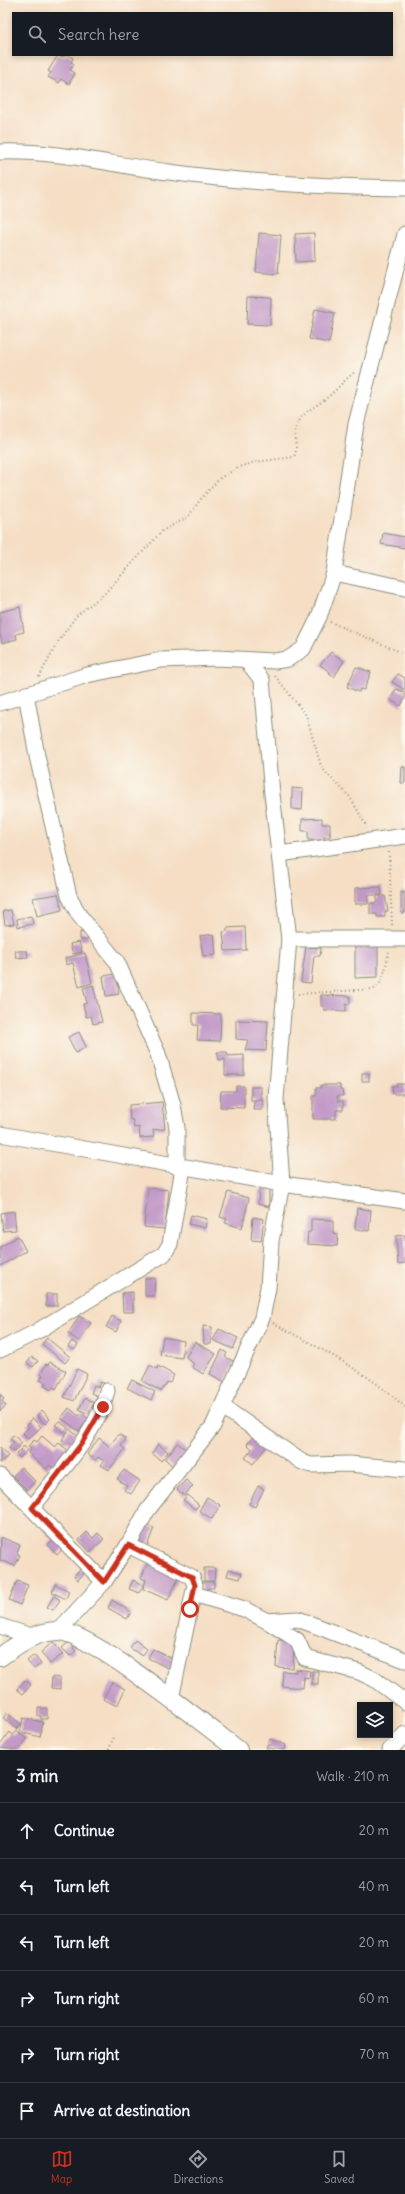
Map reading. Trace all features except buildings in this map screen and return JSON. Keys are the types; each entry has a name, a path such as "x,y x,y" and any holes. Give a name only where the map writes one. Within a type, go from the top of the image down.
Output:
{"street":[{"path":"0,152 52,153 166,172 262,183 405,188"},
{"path":"267,676 302,649 318,617 334,573 356,424 405,234"},
{"path":"334,573 405,588"},
{"path":"0,703 87,675 162,660 217,658 263,662 288,659"},
{"path":"246,660 267,676"},
{"path":"58,1631 104,1582 128,1545 147,1511 213,1426 224,1407 262,1318 268,1288 271,1241 282,1184 276,1100 285,996 288,938 280,854 272,794 267,676"},
{"path":"0,1350 36,1332 164,1254 170,1244 180,1167 177,1128 173,1105 158,1054 117,962 79,915 69,896 37,756 29,693"},
{"path":"280,854 405,836"},
{"path":"288,938 399,939"},
{"path":"0,1134 282,1184 405,1201"},
{"path":"32,1508 94,1425 103,1407 107,1391"},
{"path":"224,1407 302,1462 311,1465 349,1464 405,1468"},
{"path":"0,1476 104,1582"},
{"path":"128,1545 192,1577 195,1585 171,1699"},
{"path":"194,1594 244,1609 267,1621 297,1640 305,1658 359,1672 374,1679 405,1702"},
{"path":"267,1621 298,1619 405,1660"},
{"path":"0,1626 31,1636"},
{"path":"0,1656 31,1636 58,1631 91,1643 171,1699 238,1750"},
{"path":"390,1750 405,1734"}],"path":[{"path":"29,693 76,616 104,594 151,542 162,532 188,518 208,489 228,472 255,462 294,458 297,449 294,436 296,425 302,416 324,400 352,374 373,358"},
{"path":"318,617 405,654"},
{"path":"267,676 306,715 321,766 350,797 382,840 399,939 379,986 374,989 285,996"},
{"path":"262,1318 338,1358 387,1390 405,1406"},
{"path":"109,1750 113,1738"}],"route":[{"path":"103,1407 94,1425 82,1443 32,1508 104,1582 128,1545 192,1577 195,1585 190,1609"}]}
